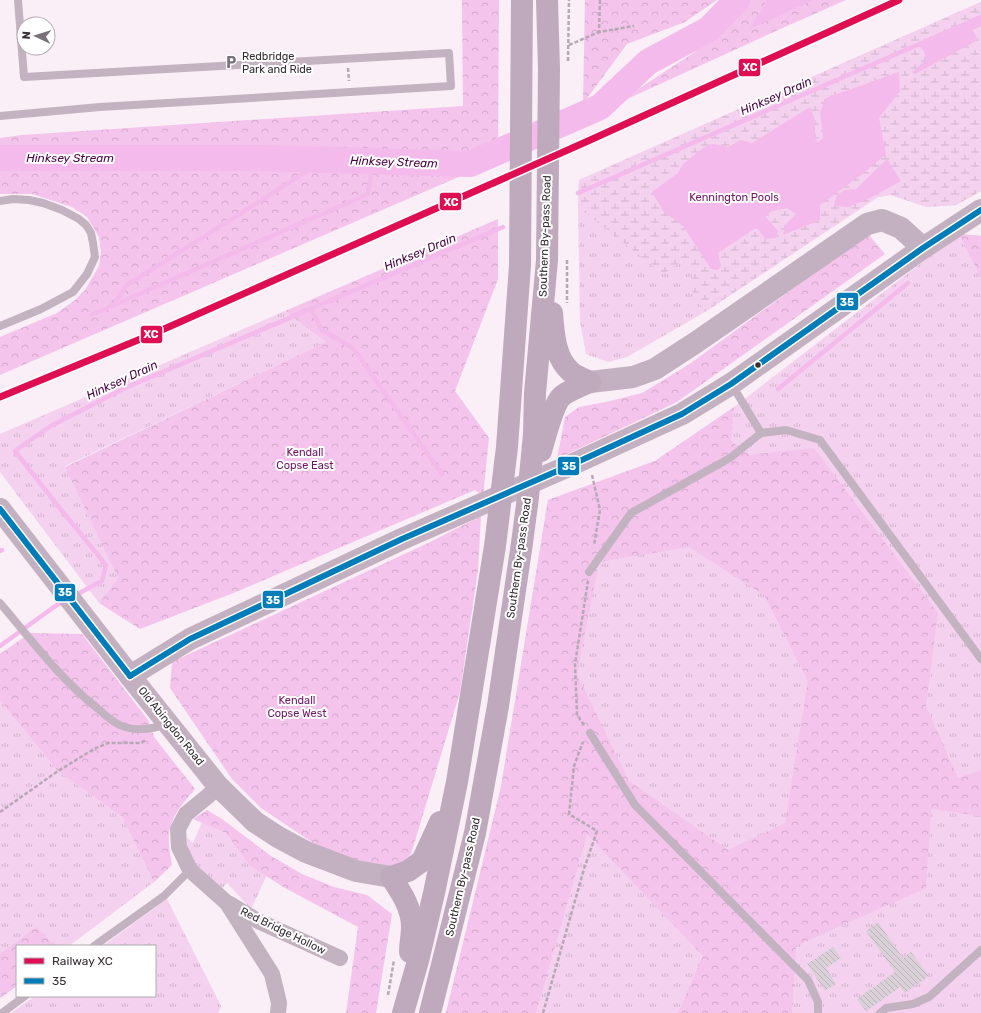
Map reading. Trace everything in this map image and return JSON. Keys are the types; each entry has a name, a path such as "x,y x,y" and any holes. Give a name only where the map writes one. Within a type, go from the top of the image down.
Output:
{"highway":[{"path":"398,1006 434,893 457,782 495,546 507,447 520,265 522,0"},
{"name":"Southern By-pass Road","path":"430,1013 475,833 498,706 528,497 541,433 536,393 557,259 558,67 547,0"},
{"path":"557,259 554,340 561,361 572,373 590,382"},
{"path":"541,433 561,397 573,389 590,382"},
{"path":"398,1006 412,926 404,895 391,877 408,871 422,861 457,782"}],"street":[{"path":"130,676 190,639 402,539 682,414 731,384 923,248 981,210"},
{"path":"590,382 633,377 654,369 695,343 867,224 882,220 901,228 923,248"},
{"name":"Old Abingdon Road","path":"0,509 218,786 255,822 278,837 306,852 356,871 391,877"},
{"name":"Red Bridge Hollow","path":"218,786 186,814 178,829 179,847 190,870 227,902 258,921 340,958"},
{"name":"Red Bridge Hollow","path":"227,902 272,974 279,1002 278,1013"}],"lane":[{"path":"0,116 100,107 451,86 449,53 24,77 18,0"},
{"path":"0,202 13,199 29,200 44,203 62,210 86,225 91,233 94,243 95,257 87,274 73,292 41,309 0,326"},
{"path":"731,384 761,433"},
{"path":"589,572 631,513 730,458 761,433 786,430 820,440 981,659"},
{"path":"0,603 46,659 82,696 116,724 134,729 157,727 168,722"},
{"path":"589,731 635,805 808,980 818,1002 818,1013"},
{"path":"95,945 164,896 190,870"},
{"path":"880,1013 886,1008 913,1004 929,997 981,950"},
{"path":"2,1013 24,997"}],"path":[{"path":"558,67 569,45 569,0"},
{"path":"599,32 600,0"},
{"path":"569,45 599,32 634,26"},
{"path":"347,59 350,92"},
{"path":"557,259 567,305"},
{"path":"543,1013 584,869 597,831 569,814 574,766 589,731 577,715 576,664 589,572 600,510 588,457"},
{"path":"0,812 94,749 108,743 140,743 147,740"},
{"path":"394,960 398,1006"}],"green space":[{"path":"462,0 499,0 498,160 0,375 0,337 57,313 75,300 85,290 99,266 101,252 99,237 87,217 72,207 32,194 0,194 0,138 22,135 463,106"},
{"path":"585,0 717,0 685,22 627,44 583,104"},
{"path":"750,0 846,0 614,105 713,40"},
{"name":"Kennington Pools","path":"981,2 981,191 956,205 927,207 891,195 878,197 705,312 627,357 608,362 586,354 580,322 579,180"},
{"name":"Kennington Pools","path":"981,2 981,191 956,205 927,207 891,195 878,197 705,312 689,286 693,272 686,259 663,274 578,207 579,180"},
{"name":"Kendall Copse East","path":"498,219 498,279 455,391 489,438 483,496 475,490 236,592 140,629 99,603 118,578 65,467 326,342 285,311"},
{"path":"959,234 981,236 981,1013 446,1013 501,787 548,500 655,461 734,407"},
{"path":"959,234 981,236 981,278"},
{"path":"869,235 885,254 677,402 557,459 565,417 579,407 642,393 688,365"},
{"path":"285,311 327,342 65,466 118,578 99,603 0,472 0,434"},
{"path":"734,407 731,441 749,455 814,448 938,613 926,706 958,778 981,770 981,816 931,809 926,888 796,946 792,1013 678,1013 703,956 587,834 536,1013 446,1013 501,787 548,500 655,461","holes":["689,547 764,595 808,681 785,823 728,850 629,781 577,674 599,562"]},
{"name":"Kendall Copse West","path":"481,516 478,570 460,692 411,854 402,863 388,868 328,853 261,808 232,779 170,688 172,662 428,543"},
{"path":"30,633 82,634 148,720 154,737 195,789 177,812 170,828 169,842 172,865 154,882 122,817 58,771 0,701 0,654"},
{"path":"0,701 58,771 122,817 154,882 70,945 16,945 16,987 0,998"},
{"path":"207,810 222,819 271,856 302,874 334,887 367,895 392,914 376,1013 346,1013 358,927 285,888 249,865 226,833 193,819"},
{"path":"202,822 226,833 249,865 267,875 251,909 227,883 219,892 197,867 189,853 187,837 193,843"},
{"path":"167,899 221,1006 218,1013 11,1013 34,997 156,997 156,945 104,945"},
{"path":"36,927 54,945 16,945 16,987 0,998 0,954"}],"shaded area":[{"path":"767,0 813,0 750,29"},
{"path":"981,17 981,26 973,30 978,40 915,74 912,72 926,60 924,51 918,45"},
{"path":"899,72 900,91 879,118 886,154 865,172 820,205 820,220 783,235 785,225 796,214 787,208 772,211 765,216 778,231 776,238 765,239 758,229 754,229 718,253 721,266 718,270 711,269 683,226 664,212 652,192 678,173 683,164 703,148 712,144 728,147 740,140 752,143 810,107 815,120 815,139 818,142 823,138 820,112 826,98"},
{"path":"887,159 901,181 872,197 849,207 834,206 836,197 844,190 856,189"}],"building":[{"path":"878,922 903,958 911,952 929,976 905,993 900,987 866,1011 857,999 895,972 866,931"},
{"path":"833,947 841,958 826,968 836,984 825,991 807,964"}],"waterway":[{"name":"Hinksey Stream","path":"0,158 262,158 470,164 600,107 648,62 709,29 737,0"},
{"name":"Hinksey Drain","path":"578,193 981,17"},
{"path":"114,304 127,285 325,160"},
{"path":"91,315 368,194 373,161"},
{"name":"Hinksey Drain","path":"74,596 102,581 106,565 15,451 49,427 125,388 503,227"},
{"path":"778,389 908,283"},
{"path":"311,309 322,330 353,348 442,474"},
{"name":"Hinksey Drain","path":"0,646 64,601"}],"rail line":[{"name":"XC","path":"0,397 155,333 588,141 899,0"}],"transit line":[{"name":"35","path":"130,676 190,639 402,539 571,465 682,414 731,384 923,248 981,210"},
{"name":"35","path":"0,509 130,676"}],"place":[{"name":"Redbridge Park and Ride","path":"231,62"}]}
